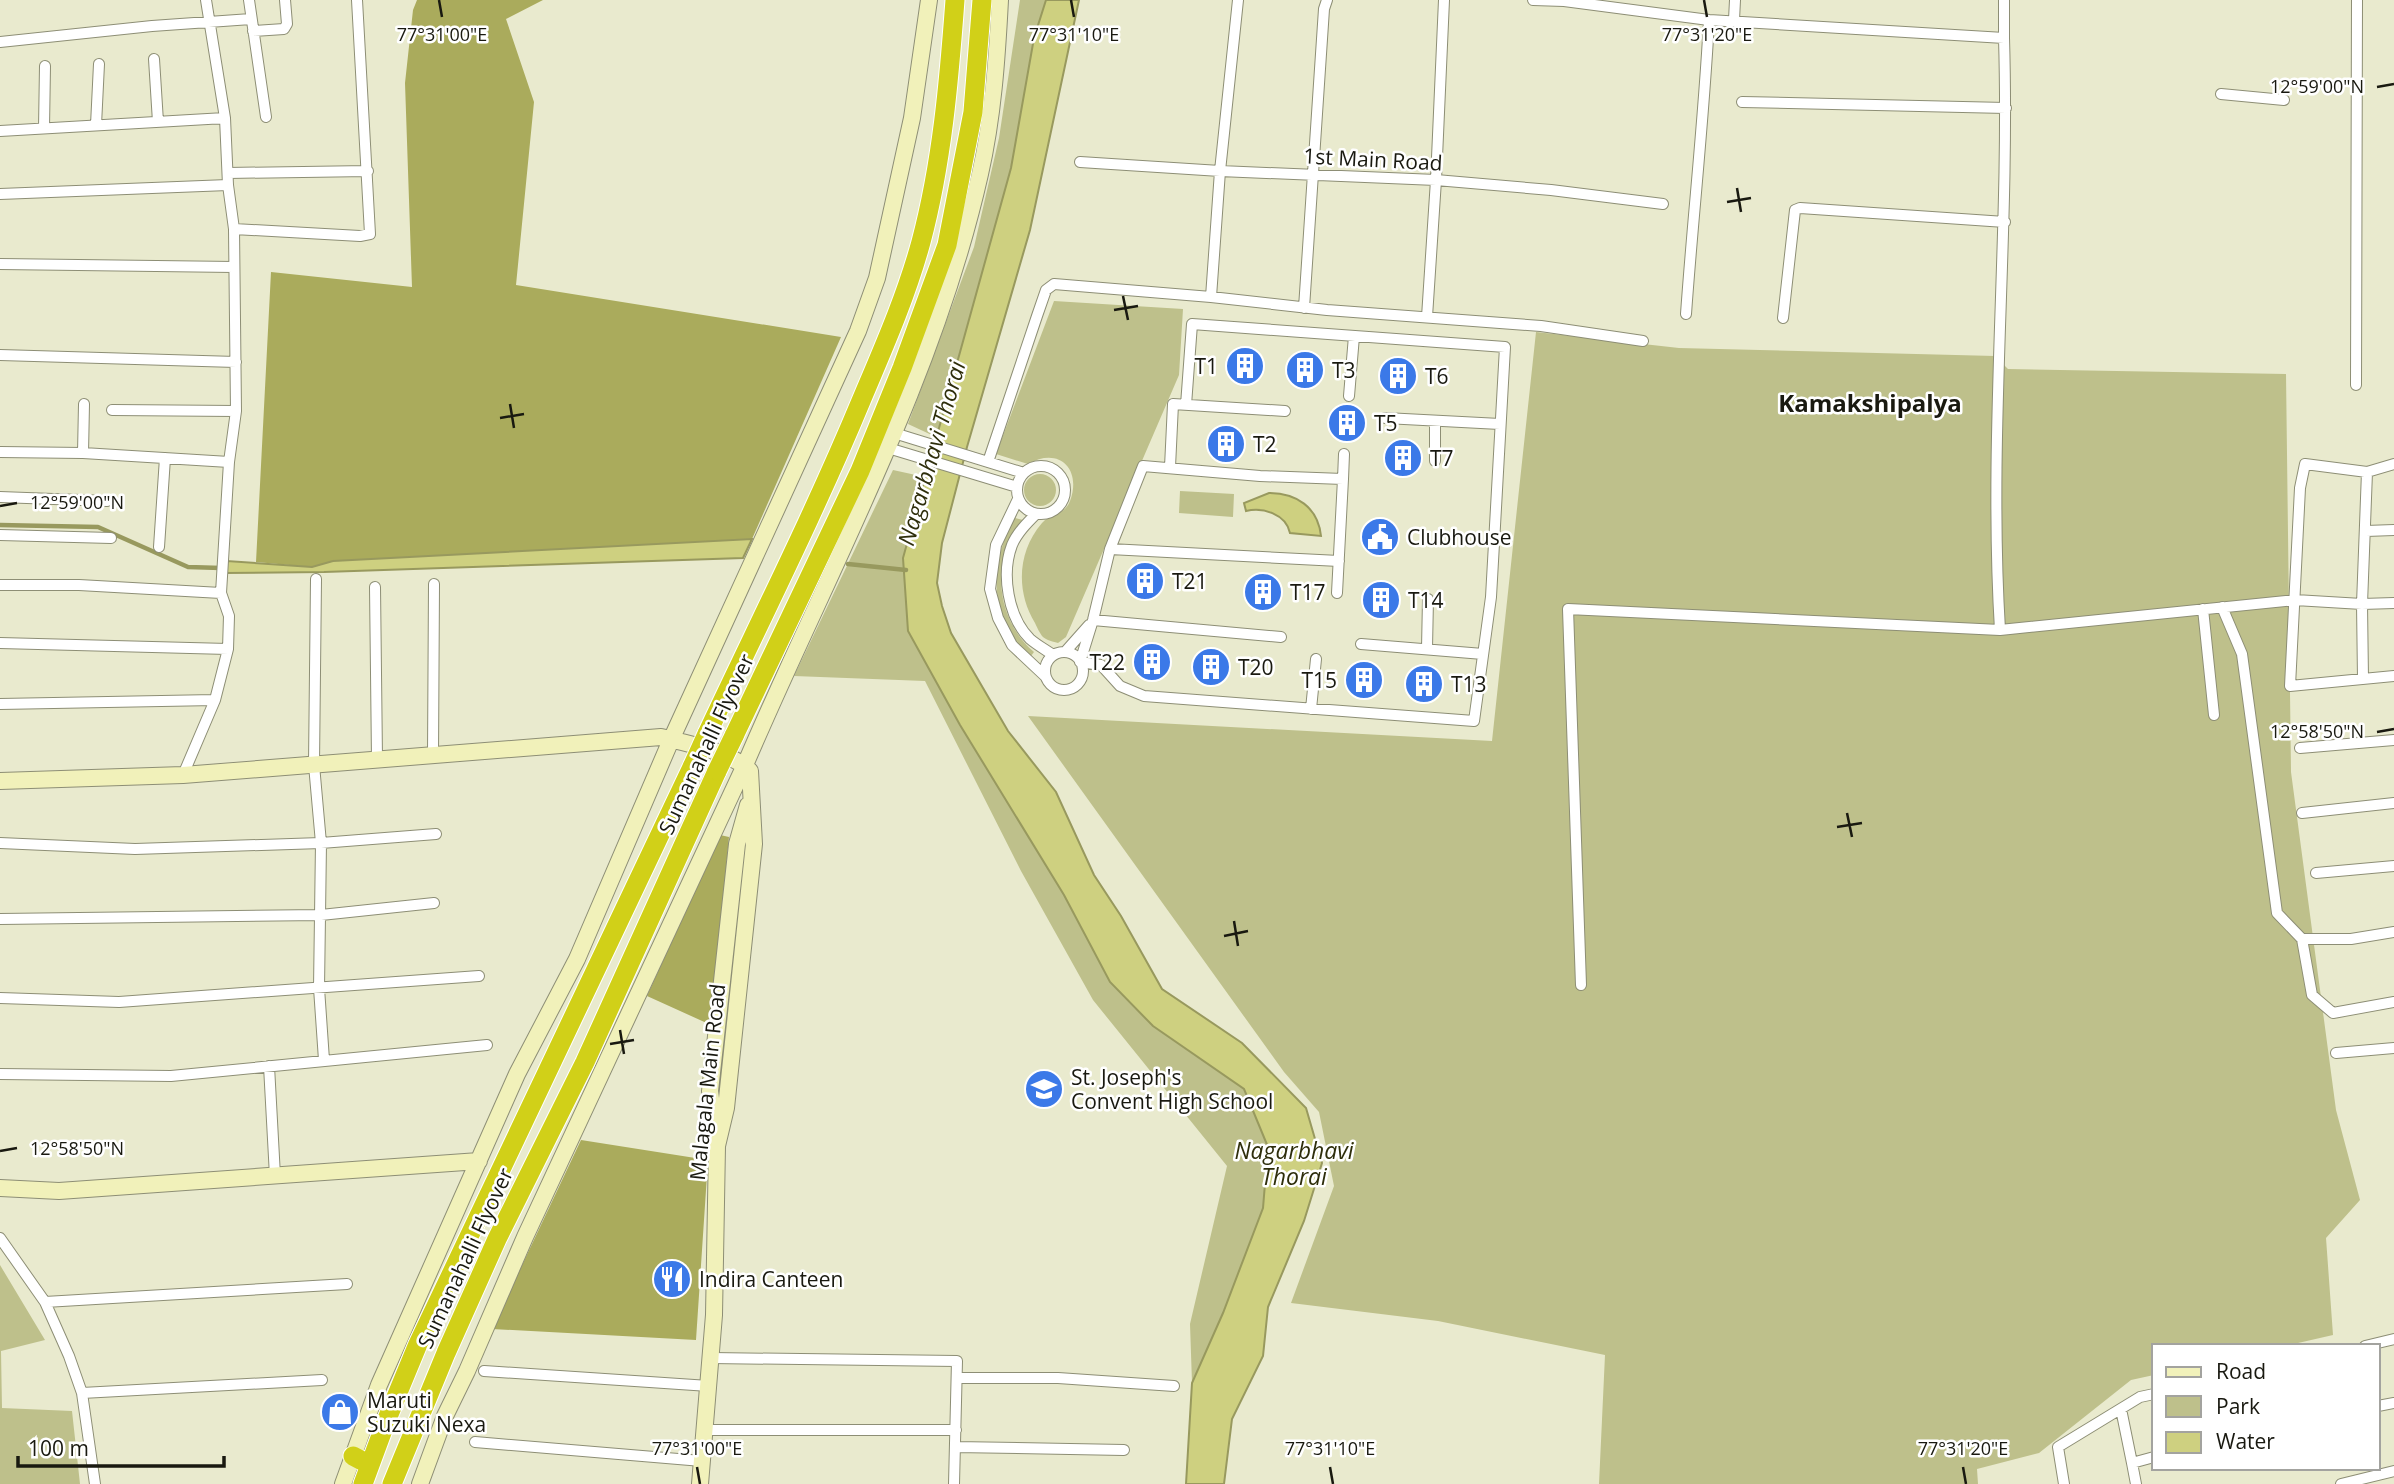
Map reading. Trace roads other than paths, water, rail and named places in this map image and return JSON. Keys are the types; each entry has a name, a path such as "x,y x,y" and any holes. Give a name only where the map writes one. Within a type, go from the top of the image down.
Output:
{"highway":[{"name":"Sumanahalli Flyover","path":"363,1484 362,1461 836,462 904,297 921,243 934,182 946,107 955,0"},
{"name":"Sumanahalli Flyover","path":"392,1484 491,1252 585,1062 717,771 860,471 902,368 947,245 973,112 982,0"}],"street":[{"path":"183,775 215,700 229,649 229,616 220,593 229,462 236,411 234,229 228,185 225,118 206,0"},
{"path":"249,0 266,117"},
{"path":"253,31 284,29 287,24 285,0"},
{"path":"234,229 365,236 370,234 357,0"},
{"path":"343,1484 362,1461 379,1385 517,1074 577,958 671,740 859,331 877,278 912,118 929,0"},
{"path":"420,1484 445,1416 525,1237 837,562 894,450 946,298 981,173 992,101 1000,0"},
{"path":"1211,297 1220,171 1238,0"},
{"path":"1304,308 1324,9 1327,0"},
{"path":"1427,317 1444,0"},
{"path":"1533,0 1564,1 1709,20 2004,38"},
{"path":"1734,20 1735,0"},
{"path":"2000,630 1995,525 2005,222 2004,0"},
{"path":"2356,385 2357,0"},
{"path":"0,43 152,26 251,19"},
{"path":"1686,314 1704,114 1709,20"},
{"path":"155,59 158,122"},
{"path":"96,125 99,64"},
{"path":"44,66 44,128"},
{"path":"2221,94 2284,100"},
{"path":"1742,102 2006,108"},
{"path":"0,131 225,118"},
{"name":"1st Main Road","path":"1080,162 1436,180 1551,190 1663,204"},
{"path":"228,173 368,171"},
{"path":"0,194 228,185"},
{"path":"1783,318 1795,210 1800,208 2005,222"},
{"path":"0,264 234,267"},
{"path":"986,461 1048,288 1058,284 1304,308 1541,326 1643,341"},
{"path":"1338,335 1340,311"},
{"path":"1080,662 1101,665 1120,686 1144,696 1474,721 1491,597 1505,347 1192,324 1186,405"},
{"path":"1349,396 1354,336"},
{"path":"0,355 236,362"},
{"path":"83,453 84,404"},
{"path":"1170,467 1173,404 1285,411"},
{"path":"112,410 236,411"},
{"path":"1385,418 1500,424"},
{"path":"1435,421 1435,461"},
{"path":"899,434 1024,472"},
{"path":"894,450 980,477 1017,493 1022,506 1036,514 1044,514 1063,500 1064,484 1060,476 1047,467 1031,468 1024,472 1017,493 996,544 990,589 998,618 1012,645 1049,682 1059,689 1071,688 1080,680 1080,662 1071,653 1054,655 1046,664 1046,677"},
{"path":"0,452 83,453 229,462"},
{"path":"1337,593 1344,454"},
{"path":"159,547 165,458"},
{"path":"2394,464 2367,472 2305,464 2300,488 2290,686 2394,676"},
{"path":"1080,662 1110,549 1143,466 1260,476 1343,479"},
{"path":"2363,679 2363,537 2366,530 2367,472"},
{"path":"0,497 107,501"},
{"path":"1036,514 1011,547 1007,587 1014,615 1030,639 1054,655"},
{"path":"2366,530 2394,530"},
{"path":"0,535 111,538"},
{"path":"1110,549 1339,561"},
{"path":"316,579 314,765 321,843 319,988 324,1060"},
{"path":"433,754 434,584"},
{"path":"0,585 79,585 220,593"},
{"path":"375,587 377,759"},
{"path":"1427,648 1428,599"},
{"path":"1581,985 1568,609 2000,630 2295,600 2394,603"},
{"path":"2222,607 2242,654 2277,913 2302,939 2312,995 2333,1013 2394,1002"},
{"path":"2203,609 2214,715"},
{"path":"1093,620 1281,636"},
{"path":"1065,652 1093,620"},
{"path":"0,643 229,649"},
{"path":"1361,644 1483,654"},
{"path":"1311,709 1316,659"},
{"path":"0,704 215,700"},
{"path":"0,781 183,775 661,737 731,757 745,765"},
{"path":"2300,748 2394,740"},
{"name":"Malagala Main Road","path":"700,1484 711,1358 717,1146 710,1091 737,845 751,794 750,771 745,765"},
{"path":"2302,813 2394,803"},
{"path":"0,843 135,849 321,843 436,834"},
{"path":"2316,873 2394,866"},
{"path":"0,919 321,915 434,902"},
{"path":"2302,939 2351,939 2394,932"},
{"path":"0,998 119,1002 479,976"},
{"path":"0,1074 171,1076 487,1045"},
{"path":"2336,1053 2394,1048"},
{"path":"269,1066 275,1175"},
{"path":"0,1188 59,1191 479,1161"},
{"path":"0,1238 45,1302 69,1356 82,1393 95,1484"},
{"path":"45,1302 347,1284"},
{"path":"2373,1344 2394,1339"},
{"path":"711,1358 957,1361 954,1484"},
{"path":"484,1371 709,1386"},
{"path":"958,1378 1058,1378 1174,1386"},
{"path":"82,1393 322,1380"},
{"path":"2064,1484 2058,1447 2140,1398 2152,1395"},
{"path":"2121,1409 2136,1484"},
{"path":"706,1430 956,1430"},
{"path":"475,1443 702,1461"},
{"path":"955,1447 1124,1450"},
{"path":"2132,1463 2152,1458"},
{"path":"2341,1484 2394,1471"}],"water":[{"name":"Nagarbhavi Thorai","path":"1046,0 1079,0 1030,230 967,447 942,543 937,583 951,633 1008,731 1056,792 1094,875 1121,916 1162,989 1242,1043 1306,1108 1322,1163 1304,1221 1268,1307 1263,1356 1232,1419 1224,1484 1186,1484 1192,1383 1223,1313 1263,1208 1268,1147 1244,1089 1153,1026 1110,982 1064,895 960,725 908,631 903,558 1011,168 1034,38"},
{"path":"1269,493 1288,496 1304,504 1315,517 1321,536 1290,533 1284,521 1273,513 1246,511 1244,503"},
{"path":"752,539 743,558 225,573 227,561 312,567 333,561"}],"waterway":[{"path":"0,525 98,527 188,567 221,568"},
{"path":"848,564 906,570"}],"place":[{"name":"T1","path":"1245,366"},
{"name":"T3","path":"1305,370"},
{"name":"T6","path":"1398,376"},
{"name":"T5","path":"1347,423"},
{"name":"T2","path":"1226,444"},
{"name":"T7","path":"1403,458"},
{"name":"Clubhouse","path":"1380,537"},
{"name":"T21","path":"1145,581"},
{"name":"T17","path":"1263,592"},
{"name":"T14","path":"1381,600"},
{"name":"T22","path":"1152,662"},
{"name":"T20","path":"1211,667"},
{"name":"T15","path":"1364,680"},
{"name":"T13","path":"1424,684"},
{"name":"St. Joseph's Convent High School","path":"1044,1089"},
{"name":"Indira Canteen","path":"672,1279"},
{"name":"Maruti Suzuki Nexa","path":"340,1412"}],"district":[{"name":"Kamakshipalya","path":"1870,402"}]}
